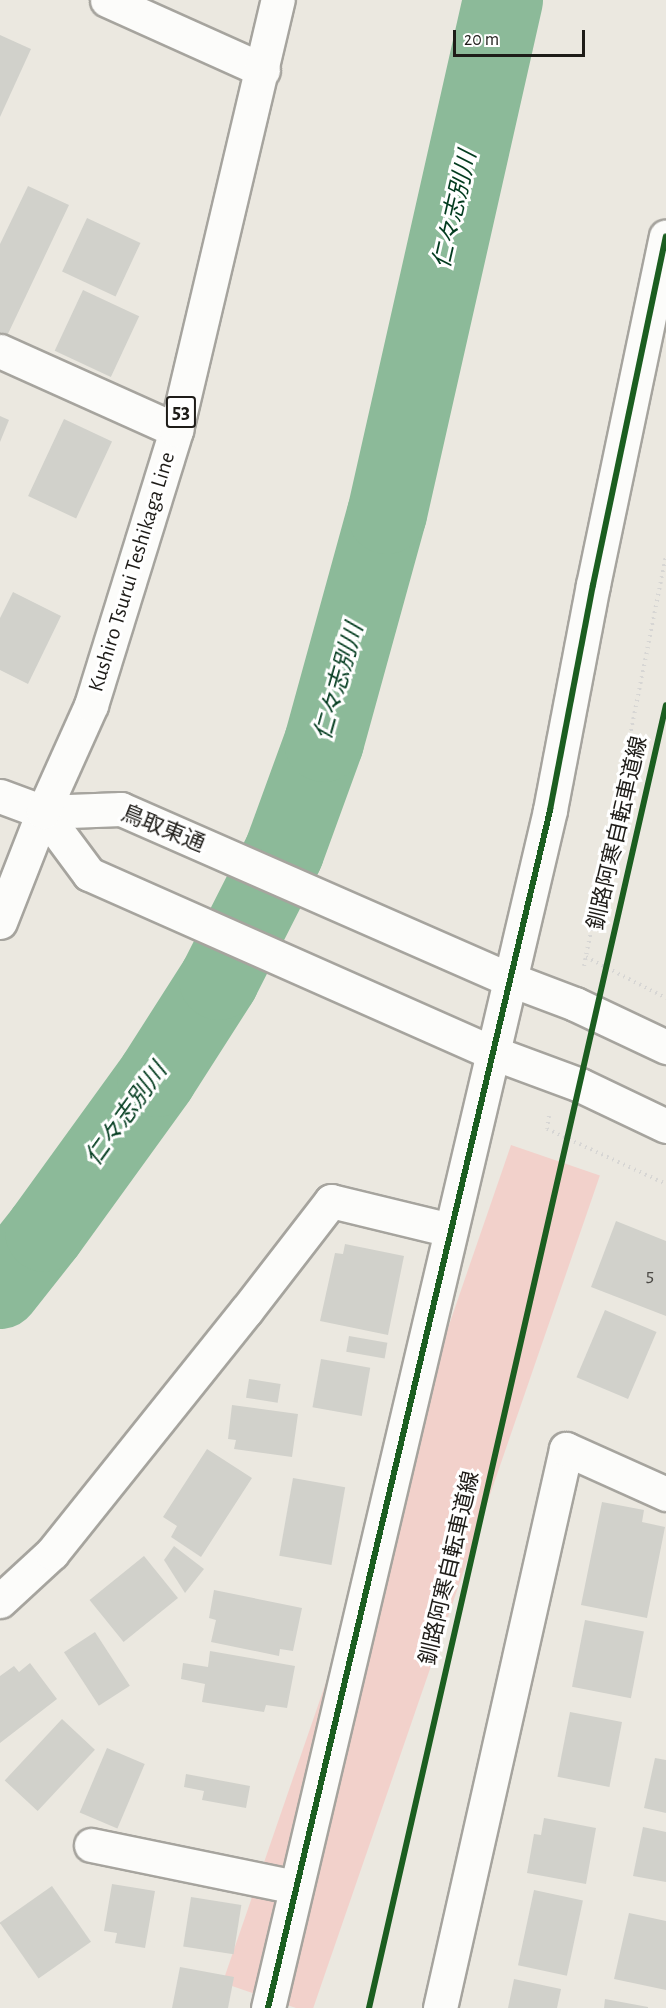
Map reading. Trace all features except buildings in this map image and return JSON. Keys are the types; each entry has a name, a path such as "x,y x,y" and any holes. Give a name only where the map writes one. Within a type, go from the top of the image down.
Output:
{"street":[{"path":"106,0 263,70"},
{"name":"Kushiro Tsurui Teshikaga Line","path":"0,922 43,812 91,705 176,430 278,0"},
{"path":"268,2008 491,1052 550,810 593,585 666,237"},
{"path":"0,351 176,430"},
{"path":"0,796 43,812 89,874 491,1052 558,1077 666,1126"},
{"name":"鳥取東通","path":"43,812 121,808 509,979 574,1004 666,1047"},
{"path":"0,1601 52,1553 331,1201 451,1230"},
{"path":"440,2008 566,1449 666,1494"},
{"path":"91,1845 296,1887"}],"path":[{"path":"574,1004 586,957 666,555"},
{"path":"586,957 666,998"},
{"path":"558,1077 546,1129 666,1184"},
{"path":"563,1149 566,1137"}],"shaded area":[{"path":"511,1145 600,1176 313,2008 296,2008 223,1983"}],"waterway":[{"name":"仁々志別川","path":"0,1289 45,1232 157,1077 219,980 284,852 324,742 387,514 503,0"}],"cycle path":[{"path":"268,2008 550,810 593,585 666,237"},
{"name":"釧路阿寒自転車道線","path":"369,2008 666,705"}]}
